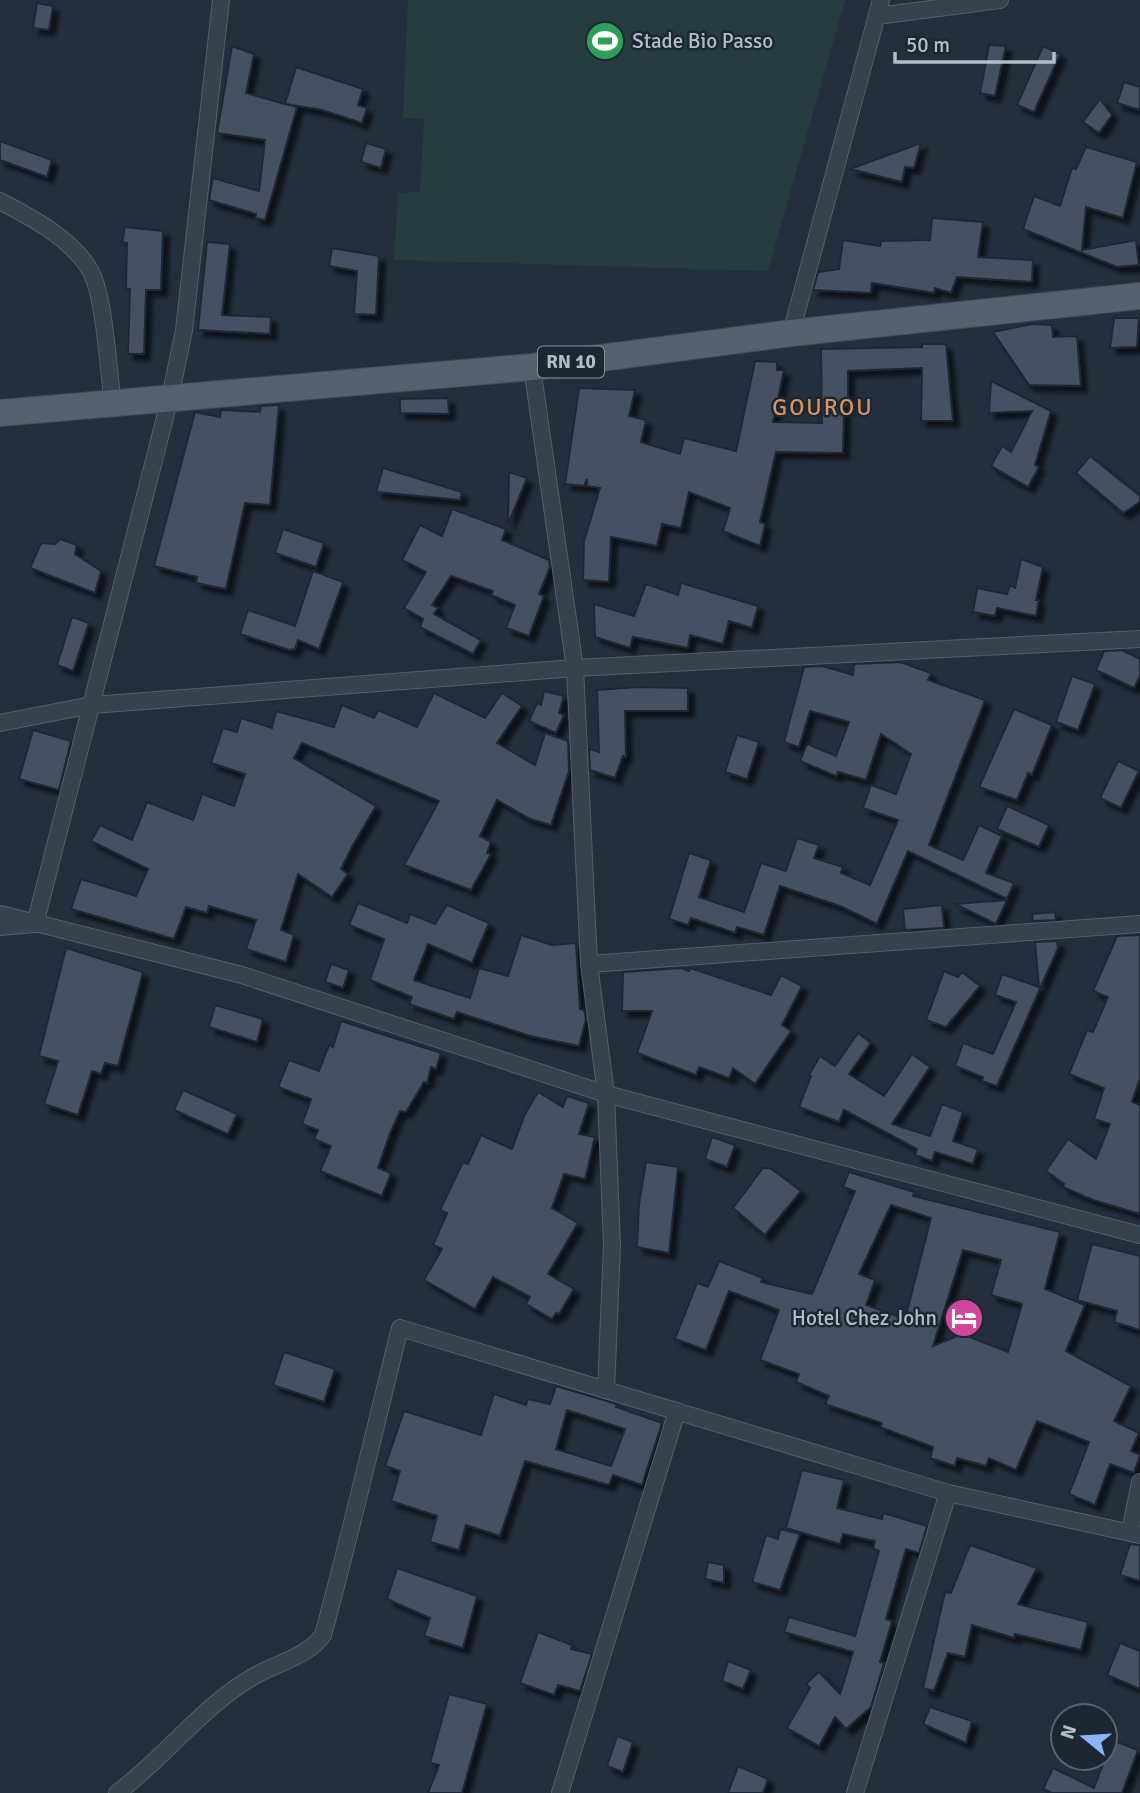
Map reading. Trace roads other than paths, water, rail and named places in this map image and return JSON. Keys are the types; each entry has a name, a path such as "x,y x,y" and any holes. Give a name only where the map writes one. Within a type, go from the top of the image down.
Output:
{"main road":[{"name":"RN 10","path":"0,413 532,367 792,333 1140,296"}],"street":[{"path":"35,924 170,398 184,330 221,0"},
{"path":"792,333 879,8 1000,0"},
{"path":"0,201 37,221 76,252 90,271 97,291 113,404"},
{"path":"532,367 575,668 589,964 606,1094 612,1245 606,1390"},
{"path":"0,723 92,705 575,668 1140,639"},
{"path":"0,914 242,975 606,1094 1140,1236"},
{"path":"0,927 35,924"},
{"path":"589,964 1140,924"},
{"path":"117,1793 141,1775 230,1693 257,1675 315,1646 323,1635 361,1497 371,1436 400,1328 948,1493 1135,1533 1140,1482"},
{"path":"560,1793 677,1411"},
{"path":"855,1793 948,1493"}],"place":[{"name":"Stade Bio Passo","path":"605,41"},
{"name":"Hotel Chez John","path":"964,1318"}],"district":[{"name":"GOUROU","path":"823,407"}]}
